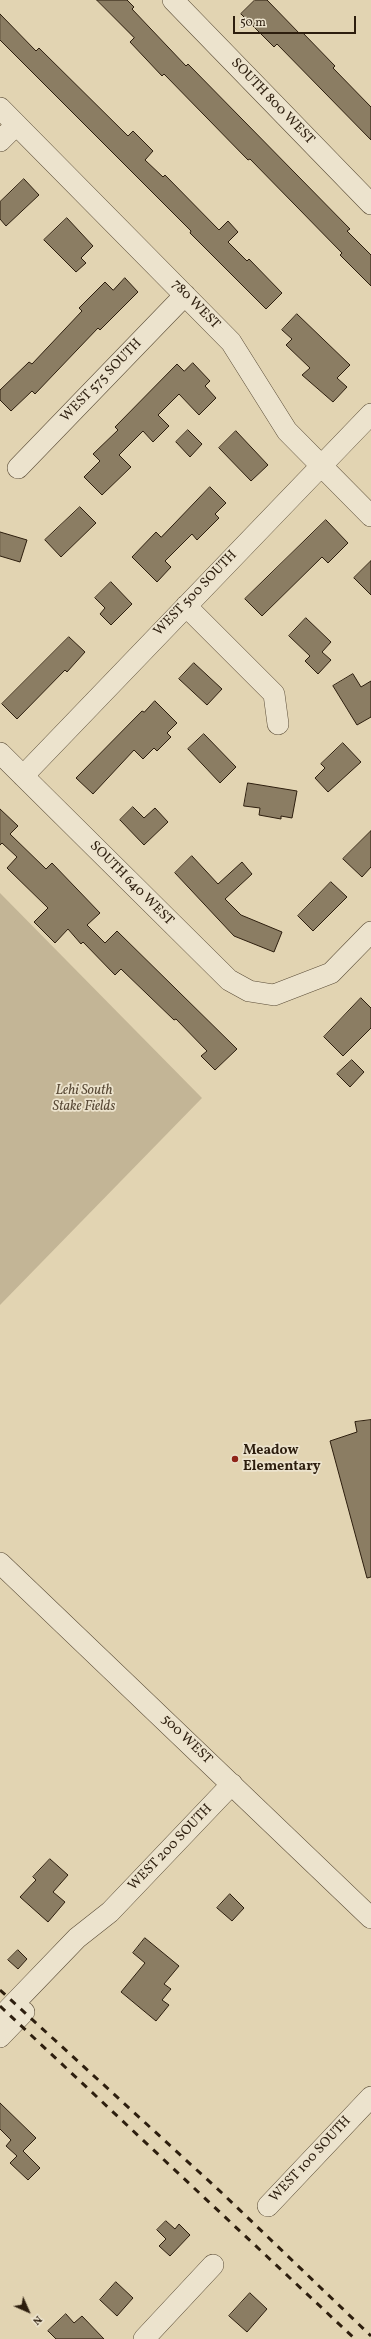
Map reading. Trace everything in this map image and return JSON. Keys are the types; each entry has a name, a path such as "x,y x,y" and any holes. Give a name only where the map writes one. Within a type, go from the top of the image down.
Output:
{"street":[{"name":"SOUTH 800 WEST","path":"173,0 371,204"},
{"name":"780 WEST","path":"0,108 231,342 287,431 371,516"},
{"path":"0,141 16,125"},
{"name":"WEST 575 SOUTH","path":"18,468 185,295"},
{"name":"WEST 500 SOUTH","path":"22,776 371,414"},
{"path":"186,606 274,694 278,724"},
{"name":"SOUTH 640 WEST","path":"0,753 229,980 249,991 274,996 331,973 371,932"},
{"name":"500 WEST","path":"0,1563 371,1918"},
{"name":"WEST 200 SOUTH","path":"0,2018 77,1938 110,1912 232,1784"},
{"name":"WEST 200 SOUTH","path":"0,2037 84,1950 110,1912"},
{"name":"WEST 100 SOUTH","path":"268,2206 371,2097"},
{"path":"144,2339 213,2265"}],"green space":[{"name":"Lehi South Stake Fields","path":"0,893 202,1098 0,1305"}],"building":[{"path":"97,0 127,0 134,7 132,9 186,66 188,64 350,229 347,231 371,255 371,286 340,255 342,253 250,159 248,160 164,74 162,76 130,42 134,38"},
{"path":"255,0 267,0 300,34 302,32 335,66 333,68 371,107 371,140 277,44 274,47 241,14"},
{"path":"0,14 36,51 39,48 128,136 133,131 153,151 145,160 163,177 165,175 219,230 228,221 238,232 228,242 247,261 249,259 282,293 266,309 190,233 191,231 0,40"},
{"path":"24,179 39,195 6,226 0,219 0,202"},
{"path":"67,218 93,246 81,258 86,263 76,272 44,240"},
{"path":"125,278 138,292 100,330 98,328 35,394 32,391 11,411 0,400 0,390 29,362 32,364 82,311 79,308 105,282 113,290"},
{"path":"297,314 350,365 337,378 347,387 333,402 302,375 310,368 286,345 292,339 282,330"},
{"path":"193,363 210,381 205,386 216,398 199,415 179,394 158,415 169,426 153,442 143,431 119,455 131,467 102,495 84,477 100,461 93,454 118,430 115,427 177,364 184,371"},
{"path":"188,430 202,444 190,457 176,442"},
{"path":"236,431 268,465 251,481 219,448"},
{"path":"210,487 226,503 215,514 219,518 197,540 192,534 165,561 171,567 157,582 132,557 156,532 161,537"},
{"path":"80,507 96,523 61,557 45,540"},
{"path":"326,520 348,543 328,563 322,557 262,616 245,599"},
{"path":"0,532 27,540 20,562 0,556"},
{"path":"371,561 371,595 354,578"},
{"path":"111,582 132,604 111,625 100,614 105,608 95,598"},
{"path":"306,618 331,642 322,652 331,660 318,674 305,661 310,656 289,636"},
{"path":"69,637 85,652 67,672 65,670 17,719 2,704"},
{"path":"194,663 222,689 207,705 179,679"},
{"path":"353,674 361,687 371,681 371,717 357,725 333,686"},
{"path":"155,701 177,723 167,733 171,737 157,751 154,748 143,759 134,750 93,794 76,778 142,711 144,712"},
{"path":"204,734 236,767 220,783 188,749"},
{"path":"343,743 361,762 328,792 315,778 325,768 321,764"},
{"path":"248,783 297,791 292,818 281,816 281,819 259,815 260,808 244,806"},
{"path":"133,807 144,818 155,808 168,822 144,845 120,820"},
{"path":"0,809 18,826 10,834 46,869 52,863 100,913 87,925 105,943 117,931 237,1049 215,1070 201,1056 207,1051 176,1019 174,1020 121,969 115,975 83,942 81,944 68,929 55,943 34,922 48,908 7,868 17,857 2,843 0,845"},
{"path":"371,831 371,867 362,877 343,859"},
{"path":"192,856 218,884 242,862 252,874 225,899 241,915 282,932 274,952 234,936 175,873"},
{"path":"331,882 347,897 313,931 298,916"},
{"path":"361,998 371,1008 371,1028 343,1056 324,1037"},
{"path":"352,1060 364,1072 350,1087 337,1074"},
{"path":"371,1420 371,1577 367,1578 330,1441 357,1432 355,1422"},
{"path":"50,1859 68,1875 53,1892 65,1902 48,1922 20,1897 36,1880 33,1877"},
{"path":"230,1894 244,1908 232,1921 217,1908"},
{"path":"145,1938 179,1966 164,1984 171,1989 162,2000 169,2005 156,2021 121,1992 145,1963 133,1953"},
{"path":"18,1950 27,1959 18,1969 8,1960"},
{"path":"0,2103 36,2138 23,2151 40,2168 28,2180 10,2163 17,2156 6,2146 11,2140 0,2129"},
{"path":"166,2221 175,2229 179,2224 190,2235 170,2256 159,2246 166,2239 157,2230"},
{"path":"116,2282 133,2298 117,2316 100,2300"},
{"path":"250,2293 267,2309 247,2332 229,2316"},
{"path":"66,2314 74,2323 82,2316 104,2339 56,2339 48,2331"}],"railway":[{"path":"0,1990 222,2193 371,2336"},
{"path":"0,2006 355,2339"}],"place":[{"name":"Meadow Elementary","path":"235,1459"}]}
